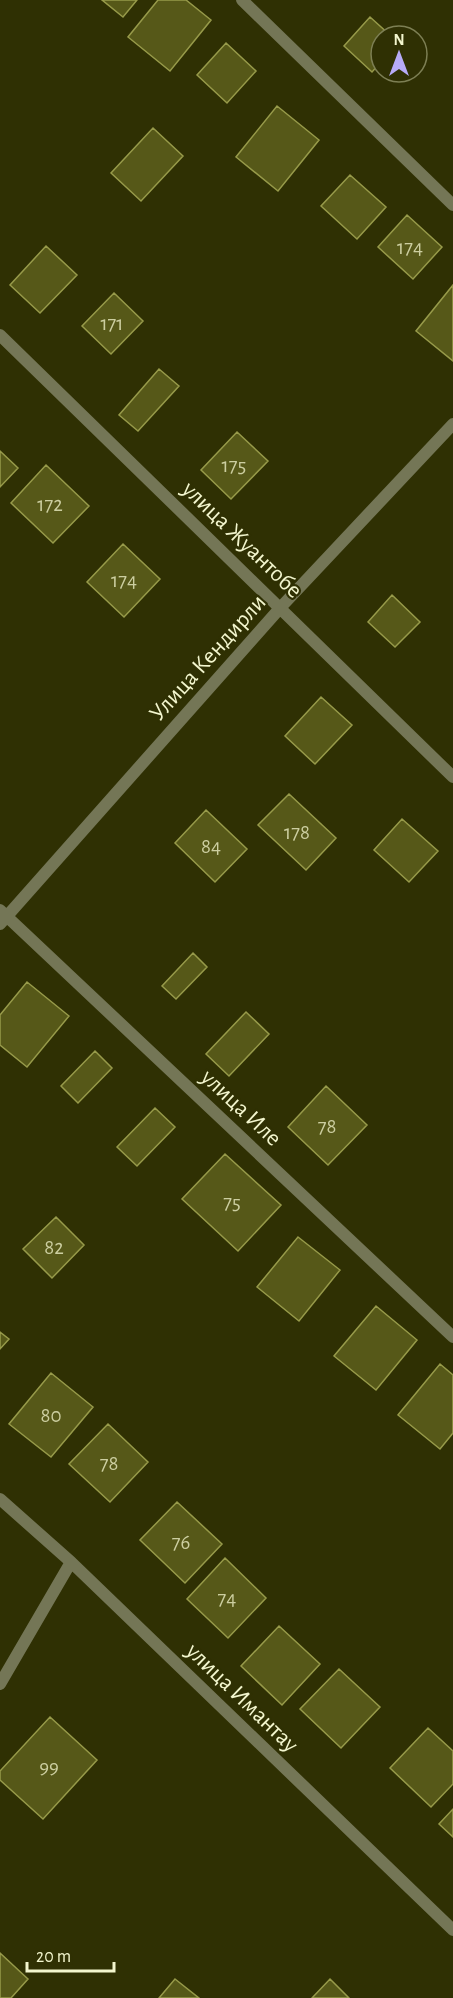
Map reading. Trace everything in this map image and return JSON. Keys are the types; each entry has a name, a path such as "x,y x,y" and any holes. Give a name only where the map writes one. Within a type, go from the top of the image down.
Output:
{"street":[{"path":"242,0 453,205"},
{"name":"улица Жуантобе","path":"0,335 453,777"},
{"name":"Улица Кендирли","path":"2,917 281,607 453,424"},
{"name":"улица Иле","path":"2,917 453,1337"},
{"name":"улица Имантау","path":"0,1499 71,1562 453,1930"},
{"path":"0,1684 71,1562"}],"building":[{"path":"102,0 137,0 123,17"},
{"path":"158,0 186,0 211,20 170,71 128,37"},
{"path":"370,17 378,24 369,24 369,69 344,46"},
{"path":"226,43 256,71 227,103 197,75"},
{"path":"277,106 319,140 278,191 236,157"},
{"path":"153,128 183,156 141,201 111,173"},
{"path":"350,175 386,207 357,239 321,206"},
{"path":"407,215 442,247 413,279 378,247"},
{"path":"46,246 77,275 40,313 10,285"},
{"path":"453,285 453,361 416,331"},
{"path":"114,293 143,321 111,354 82,326"},
{"path":"159,369 179,386 138,431 119,415"},
{"path":"237,432 268,461 231,499 201,470"},
{"path":"0,451 18,468 0,487"},
{"path":"46,465 89,506 53,543 11,503"},
{"path":"123,544 160,579 124,617 87,582"},
{"path":"392,595 420,622 395,647 368,622"},
{"path":"321,697 352,725 315,764 285,736"},
{"path":"289,794 336,838 306,870 258,825"},
{"path":"206,810 247,849 215,882 175,843"},
{"path":"402,819 438,851 409,882 374,850"},
{"path":"193,953 207,967 176,999 162,986"},
{"path":"27,982 69,1016 27,1067 0,1045 0,1015"},
{"path":"246,1012 269,1034 229,1076 206,1054"},
{"path":"95,1051 112,1068 78,1103 61,1086"},
{"path":"326,1086 367,1125 328,1165 288,1127"},
{"path":"155,1108 175,1127 137,1166 117,1147"},
{"path":"225,1154 281,1205 238,1251 182,1199"},
{"path":"56,1217 84,1245 52,1278 23,1249"},
{"path":"298,1237 340,1270 299,1321 257,1287"},
{"path":"376,1306 417,1340 376,1390 334,1356"},
{"path":"0,1332 9,1339 0,1349"},
{"path":"440,1364 453,1375 453,1433 440,1449 398,1415"},
{"path":"51,1373 93,1407 51,1457 9,1424"},
{"path":"108,1424 148,1462 110,1502 69,1464"},
{"path":"177,1502 222,1544 185,1583 140,1540"},
{"path":"225,1558 266,1598 228,1638 187,1599"},
{"path":"279,1626 320,1664 282,1705 241,1666"},
{"path":"339,1669 380,1707 341,1748 300,1709"},
{"path":"50,1717 97,1760 43,1819 0,1780 0,1771"},
{"path":"428,1728 453,1751 453,1784 431,1807 390,1768"},
{"path":"453,1809 453,1837 439,1824"},
{"path":"0,1953 28,1979 11,1998 0,1998"},
{"path":"175,1979 199,1998 159,1998"},
{"path":"330,1979 349,1998 312,1998"}]}
